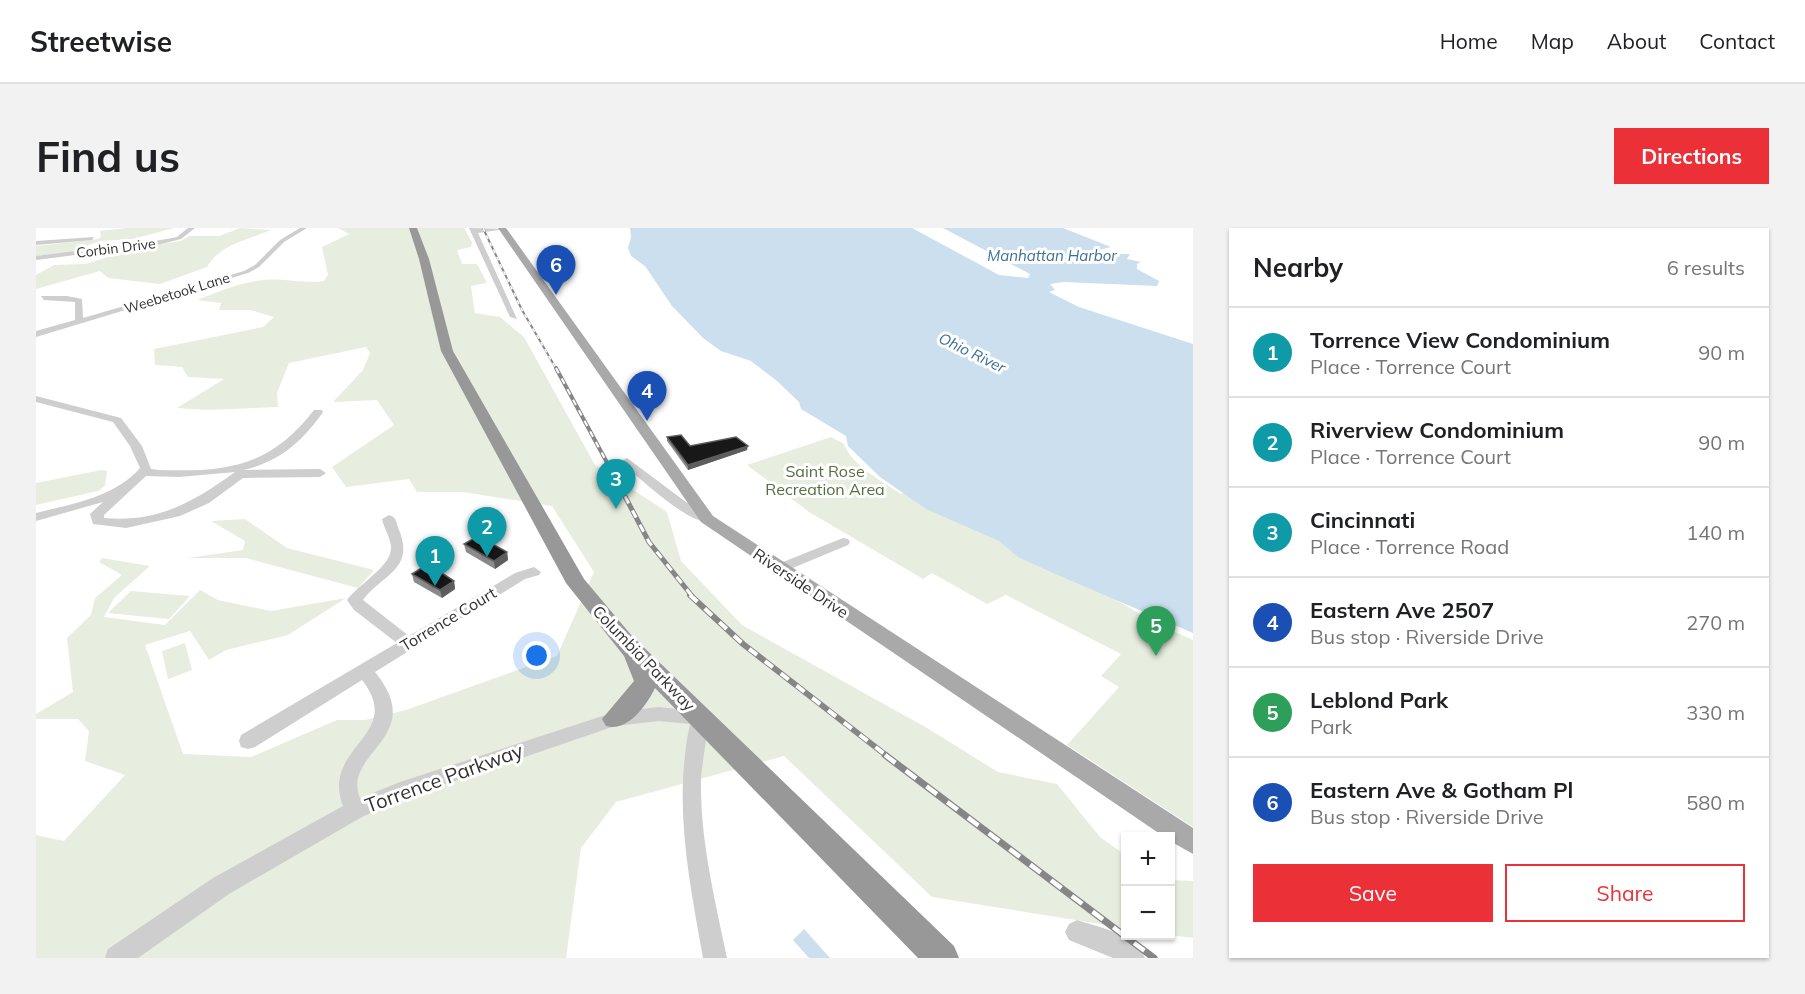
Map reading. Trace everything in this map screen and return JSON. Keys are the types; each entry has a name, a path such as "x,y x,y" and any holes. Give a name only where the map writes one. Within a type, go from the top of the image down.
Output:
{"highway":[{"name":"Columbia Parkway","path":"413,228 424,259 447,351 576,583 624,642 942,958"},
{"path":"615,719 641,692 646,681 642,668 624,642"}],"main road":[{"name":"Riverside Drive","path":"503,229 707,519 778,569 1193,842"}],"street":[{"name":"Corbin Drive","path":"36,258 164,242 179,238 192,228"},
{"name":"Weebetook Lane","path":"36,334 246,272 257,266 282,241 304,228"},
{"path":"503,229 473,230 502,298 514,317"},
{"path":"36,243 92,238"},
{"path":"44,298 70,298 80,302 79,321"},
{"path":"36,399 117,420 146,464 145,472 101,508 97,514 98,520 126,524 175,513 204,500 240,474 320,473"},
{"path":"145,472 166,474 250,467 279,453 318,412"},
{"path":"627,462 681,506 707,519"},
{"path":"36,517 101,498 129,486"},
{"path":"389,519 399,547 397,554 380,577 355,600 359,606 408,643"},
{"path":"778,569 843,542"},
{"name":"Torrence Court","path":"248,741 363,669 520,576 534,572"},
{"path":"355,810 347,797 346,776 381,728 385,707 375,683 363,669"},
{"name":"Torrence Parkway","path":"117,958 221,886 355,810 400,791 615,719 659,714 700,717"},
{"path":"700,717 694,742 690,810 715,958"},
{"path":"1077,932 1116,945 1133,958"}],"green space":[{"path":"127,228 174,228 133,239 100,241 70,252 36,256 36,246 98,239 101,237 100,231"},
{"path":"240,228 271,230 227,248 219,253 207,267 160,284 108,278 100,271 36,289 36,275 54,265 86,264 138,247 181,241 189,236 219,236"},
{"path":"338,228 464,228 472,242 471,247 457,250 462,264 477,264 487,283 471,286 475,313 500,317 524,337 595,465 667,512 681,561 742,625 927,728 998,772 1057,784 1100,837 1121,852 1121,927 932,897 784,756 616,802 581,848 566,958 36,958 36,835 64,841 125,775 85,761 89,731 78,719 36,719 36,714 73,692 67,638 91,615 95,598 122,575 99,562 102,558 150,566 114,598 104,617 165,625 200,590 218,600 271,611 346,598 288,635 226,650 209,660 190,631 145,645 183,754 251,757 337,720 365,720 406,710 557,656 594,572 552,506 463,492 417,492 409,479 346,487 332,467 394,425 377,400 333,402 363,370 370,353 366,347 289,363 277,393 278,407 207,410 177,408 224,379 188,377 182,367 155,365 154,349 263,327 274,317 251,310 219,310 221,303 197,300 255,281 324,281 328,275 322,247 349,234"},
{"name":"Saint Rose Recreation Area","path":"831,437 844,444 861,466 901,494 922,486 1157,624 1193,640 1193,827 1067,745 1119,687 1101,676 1121,654 1006,595 987,604 932,573 923,579 809,512 747,465"},
{"path":"101,470 107,471 105,486 98,491 36,505 36,483"},
{"path":"245,519 287,548 374,570 358,588 246,558 188,558 243,550 245,541 211,521"},
{"path":"131,591 190,596 169,619 108,613"},
{"path":"185,643 192,670 168,679 162,651"},
{"path":"1175,880 1193,881 1193,938 1175,936"}],"water":[{"path":"630,228 912,228 999,275 1028,278 1030,274 943,228 1063,228 1111,247 1098,250 1106,254 1130,254 1127,259 1141,262 1137,264 1137,269 1159,281 1157,286 1064,282 1050,284 1055,290 1049,292 1079,307 1193,344 1193,633 1018,557 999,541 926,509 880,477 848,446 846,436 801,409 799,402 777,381 751,361 721,351 703,338 672,306 645,266 631,256 628,248 631,237"},
{"path":"804,929 830,958 809,958 793,940"}],"building":[{"path":"681,435 690,446 736,437 748,446 688,465 667,437"},
{"path":"478,536 507,552 494,561 464,544"},
{"path":"428,564 454,581 440,590 412,574"}],"railway":[{"path":"483,228 522,310 557,370"},
{"path":"556,368 611,470"},
{"path":"610,468 649,542 692,596"},
{"path":"690,595 743,644 887,756"},
{"path":"885,755 1154,958"}],"place":[{"name":"Eastern Ave & Gotham Pl","path":"556,295"},
{"name":"Eastern Ave 2507","path":"647,421"},
{"name":"Cincinnati","path":"616,509"},
{"name":"Riverview Condominium","path":"487,557"},
{"name":"Torrence View Condominium","path":"435,586"},
{"name":"Leblond Park","path":"1156,656"}],"water label":[{"name":"Manhattan Harbor","path":"1052,256"},
{"name":"Ohio River","path":"972,353"}]}
